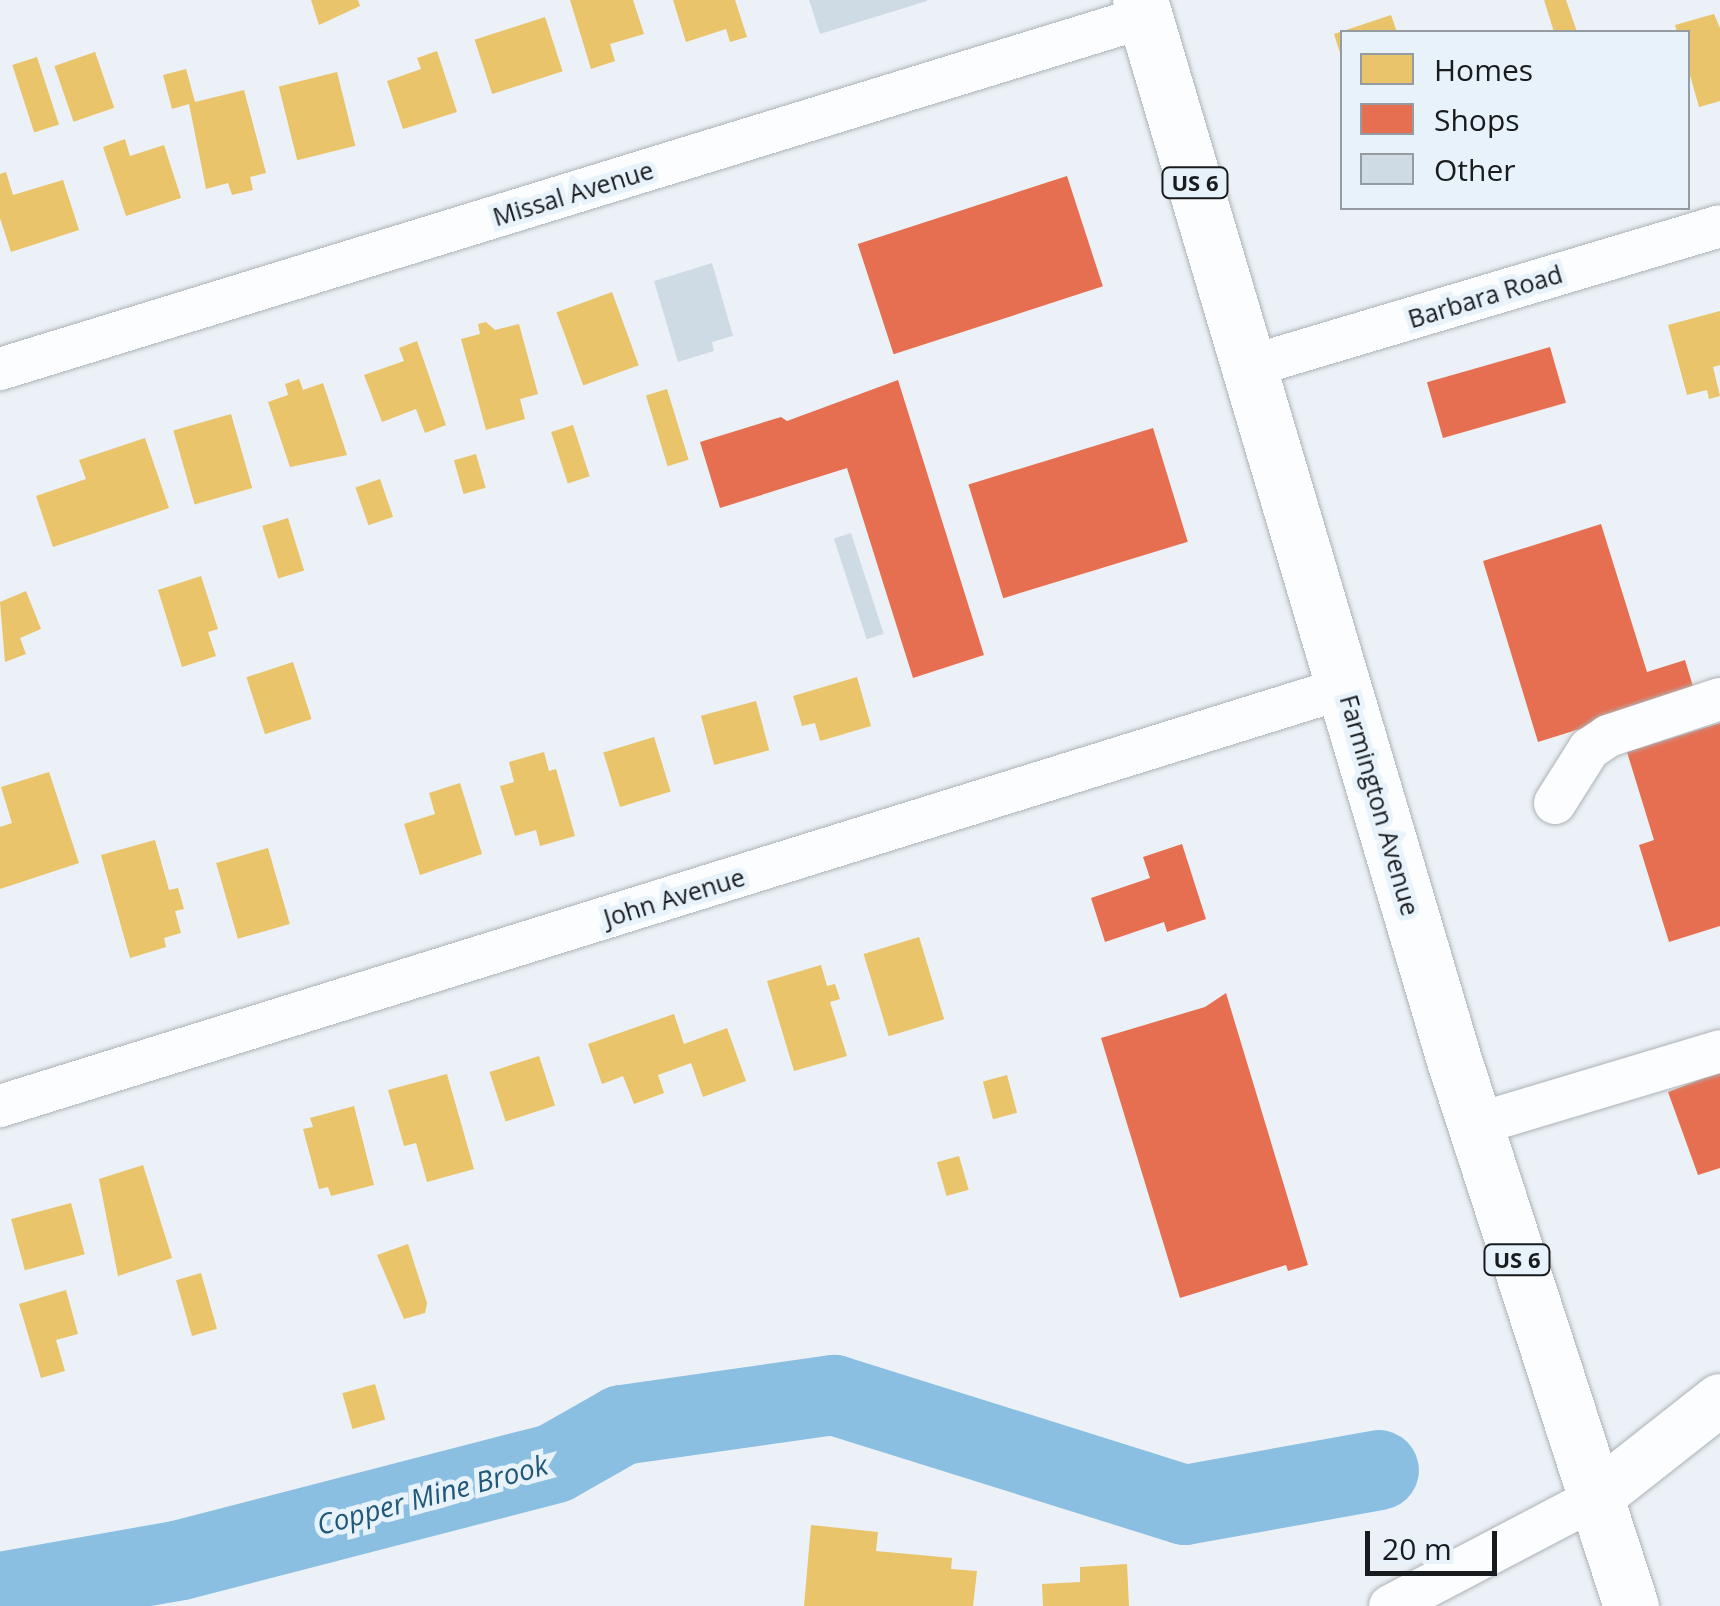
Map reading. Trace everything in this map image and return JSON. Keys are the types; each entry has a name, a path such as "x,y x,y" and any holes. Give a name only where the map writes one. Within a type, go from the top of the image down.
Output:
{"highway":[{"name":"Farmington Avenue","path":"1143,9 1474,1125 1630,1606"}],"main road":[{"path":"1594,1499 1720,1400"}],"street":[{"name":"Missal Avenue","path":"0,369 1143,9"},
{"name":"Barbara Road","path":"1250,366 1720,226"},
{"name":"John Avenue","path":"0,1106 1347,688"},
{"path":"1555,803 1589,749 1608,736 1720,699"},
{"path":"1474,1125 1720,1051"},
{"path":"1390,1606 1594,1499"}],"building: Homes":[{"path":"311,0 358,0 360,6 319,25"},
{"path":"570,0 633,0 644,34 610,44 615,61 591,69"},
{"path":"673,0 735,0 747,37 730,42 726,29 686,42"},
{"path":"1544,0 1566,0 1576,30 1553,30"},
{"path":"1714,14 1720,28 1720,101 1699,107 1690,75 1690,30 1676,30 1675,25"},
{"path":"1391,15 1396,30 1346,30"},
{"path":"545,17 563,71 492,94 475,40"},
{"path":"437,51 457,112 403,129 387,81 421,69 417,58"},
{"path":"95,52 114,108 74,122 54,66"},
{"path":"37,57 59,125 34,133 12,65"},
{"path":"186,69 195,102 244,90 266,173 250,177 253,190 232,195 228,183 206,189 189,104 172,109 163,75"},
{"path":"337,72 355,146 297,160 279,87"},
{"path":"125,139 130,156 164,145 181,198 126,216 103,147"},
{"path":"6,172 13,195 63,180 79,230 11,252 0,218 0,174"},
{"path":"612,292 639,365 583,385 557,312"},
{"path":"1720,311 1720,365 1713,367 1720,396 1709,399 1707,390 1687,395 1668,325"},
{"path":"486,322 495,330 519,324 538,394 520,399 525,419 486,430 461,339 480,334 478,324"},
{"path":"417,341 446,425 425,433 416,409 382,422 364,375 404,361 399,348"},
{"path":"299,379 303,390 323,383 347,455 290,467 268,402 288,395 285,384"},
{"path":"667,389 689,460 668,466 646,395"},
{"path":"231,414 252,488 195,505 173,431"},
{"path":"573,425 590,476 568,483 551,432"},
{"path":"145,438 169,508 53,547 36,496 86,479 79,460"},
{"path":"476,454 486,488 464,494 454,460"},
{"path":"380,479 393,517 368,525 355,487"},
{"path":"288,518 304,571 278,578 262,526"},
{"path":"201,576 218,629 208,632 216,656 182,667 158,590"},
{"path":"26,591 41,629 20,638 26,654 5,662 0,602"},
{"path":"293,662 312,719 265,734 246,677"},
{"path":"857,677 871,726 820,741 815,723 802,726 793,696"},
{"path":"756,701 769,750 714,765 701,716"},
{"path":"654,737 671,792 620,807 603,752"},
{"path":"544,752 549,771 556,769 575,836 540,846 536,830 515,836 500,786 514,782 509,762"},
{"path":"49,772 79,863 0,889 0,827 12,823 1,787"},
{"path":"460,783 482,854 420,875 404,824 435,814 429,793"},
{"path":"155,840 169,890 178,888 184,909 175,911 181,933 164,938 166,947 130,958 101,855"},
{"path":"268,848 290,924 238,939 216,863"},
{"path":"919,937 944,1019 889,1036 864,954"},
{"path":"821,965 827,986 835,984 840,999 830,1002 847,1056 794,1071 767,981"},
{"path":"674,1014 684,1044 727,1028 746,1081 703,1097 691,1063 658,1075 664,1093 634,1104 623,1076 602,1084 588,1044"},
{"path":"539,1056 555,1105 506,1122 490,1072"},
{"path":"447,1074 474,1169 427,1182 416,1143 404,1146 388,1090"},
{"path":"1007,1075 1017,1113 993,1119 983,1081"},
{"path":"354,1106 374,1185 331,1196 328,1187 319,1189 303,1129 313,1127 310,1118"},
{"path":"959,1156 969,1190 947,1196 937,1162"},
{"path":"143,1165 172,1258 118,1276 99,1179"},
{"path":"71,1203 85,1254 25,1270 11,1219"},
{"path":"408,1244 427,1303 425,1313 404,1319 377,1255"},
{"path":"201,1273 217,1329 192,1336 176,1280"},
{"path":"66,1290 78,1334 56,1340 65,1371 41,1378 19,1304"},
{"path":"375,1384 385,1420 353,1429 342,1393"},
{"path":"811,1525 878,1532 876,1551 952,1558 951,1569 977,1571 973,1606 804,1606"},
{"path":"1127,1564 1129,1606 1043,1606 1042,1584 1080,1582 1080,1567"}],"building: Shops":[{"path":"1067,176 1103,286 894,354 858,244"},
{"path":"1550,347 1566,403 1443,438 1427,382"},
{"path":"898,380 984,655 913,678 847,468 720,508 700,442 781,417 787,421"},
{"path":"1153,428 1188,542 1003,598 968,484"},
{"path":"1601,524 1647,672 1685,660 1695,693 1538,742 1483,561"},
{"path":"1720,723 1720,926 1669,942 1639,845 1654,840 1627,752"},
{"path":"1182,844 1206,919 1167,932 1164,922 1105,942 1091,898 1150,878 1143,857"},
{"path":"1226,993 1308,1265 1288,1271 1286,1265 1180,1298 1101,1038 1205,1007"},
{"path":"1720,1072 1720,1168 1698,1175 1668,1092"}],"building: Other":[{"path":"809,0 927,0 927,1 820,34"},
{"path":"712,263 733,336 712,342 714,351 678,362 654,281"},
{"path":"851,533 884,634 867,639 834,539"}],"waterway":[{"name":"Copper Mine Brook","path":"0,1592 181,1560 555,1463 622,1425 834,1395 1185,1505 1379,1470"}]}
